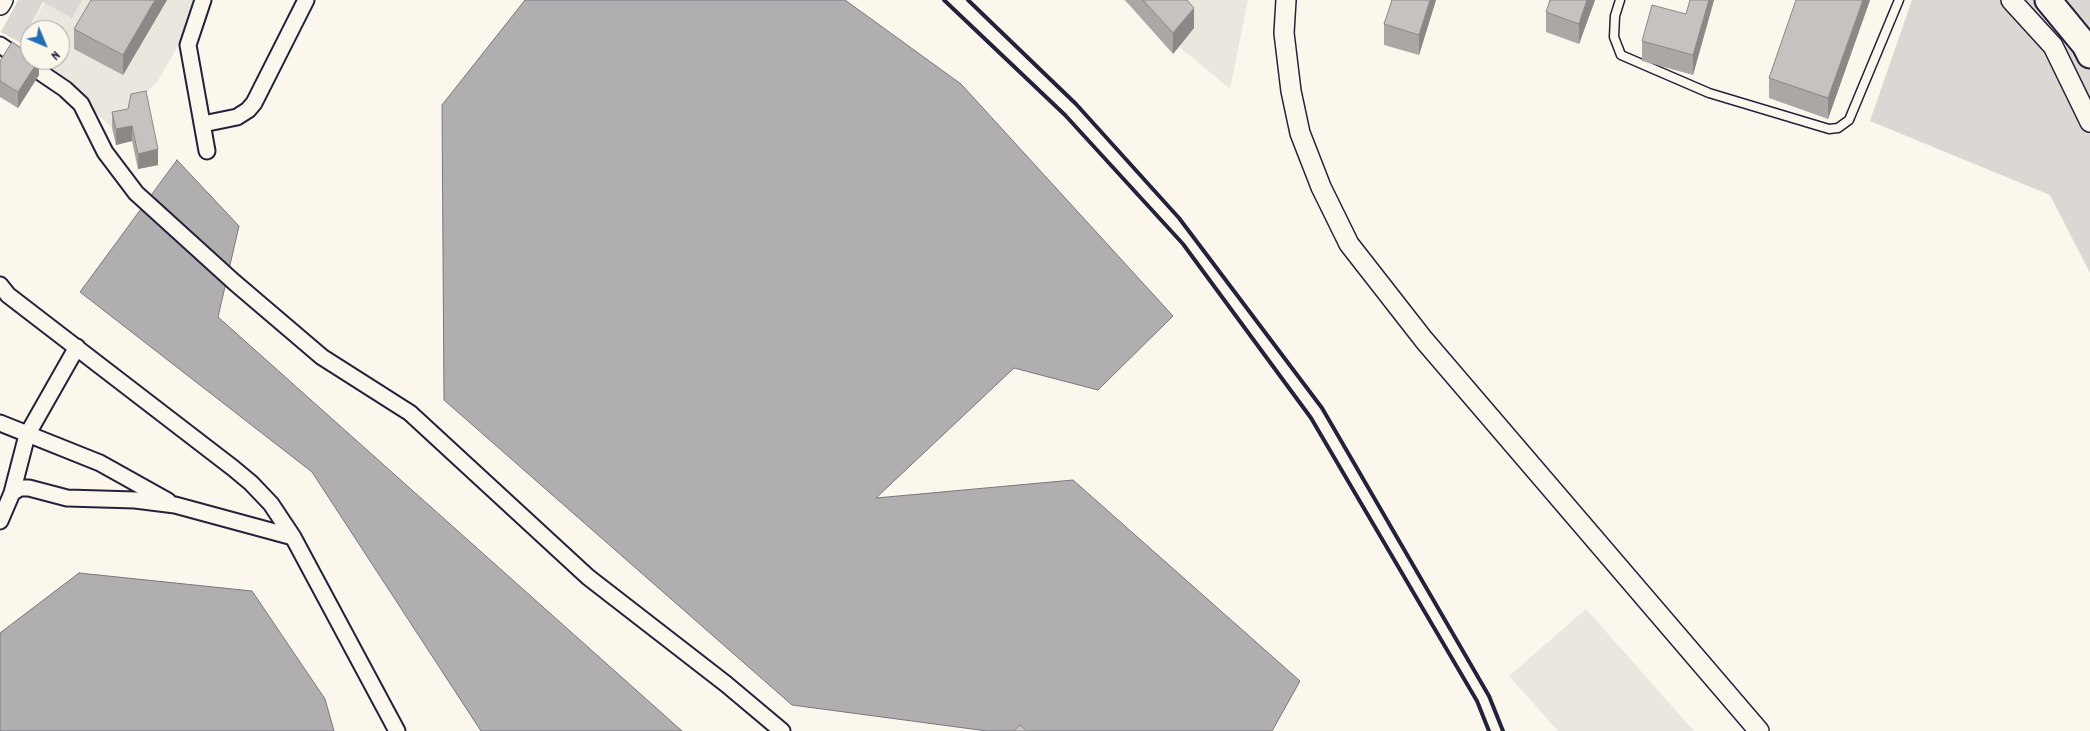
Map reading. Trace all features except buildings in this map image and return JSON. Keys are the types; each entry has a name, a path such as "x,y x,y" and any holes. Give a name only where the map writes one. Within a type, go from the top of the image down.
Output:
{"highway":[{"path":"2048,0 2085,45 2090,55"}],"street":[{"path":"0,6 3,0"},
{"path":"203,0 188,45 207,151"},
{"path":"203,124 237,117 248,110 254,103 306,0"},
{"path":"1286,0 1284,33 1291,91 1300,133 1320,187 1349,244 1424,340 1760,731"},
{"path":"2011,0 2053,46 2090,122"},
{"path":"0,45 65,89 82,104 105,152 142,200 234,282 322,357 410,413 588,577 726,684 782,731"},
{"path":"0,286 8,295 251,483 280,516 294,536 397,731"},
{"path":"0,521 27,435 77,347"},
{"path":"0,423 100,463 175,505"},
{"path":"6,497 20,488 29,488 67,498 135,500 175,505 294,536"}],"lane":[{"path":"1620,0 1615,16 1614,37 1621,55 1709,93 1829,129 1838,128 1848,120 1898,0"}],"shaded area":[{"path":"18,0 82,0 72,18 43,2 33,20 20,20 20,42 1,32"},
{"path":"46,0 205,0 157,82 112,128 50,70 70,70 70,20 34,20"},
{"path":"525,0 845,0 961,84 1173,316 1098,390 1014,368 876,498 1073,480 1300,681 1272,731 987,731 792,705 444,400 442,105"},
{"path":"1123,0 1248,0 1230,89"},
{"path":"1912,0 2090,0 2090,273 2050,195 1870,121"},
{"path":"177,160 239,226 218,317 682,731 481,731 312,472 80,292"},
{"path":"79,573 252,591 325,699 334,731 0,731 0,633"},
{"path":"1586,609 1694,731 1558,731 1509,676"}],"railway":[{"path":"944,0 1065,115 1183,244 1311,418 1477,701 1489,731"},
{"path":"968,0 1076,104 1179,218 1322,408 1489,696 1503,731"}]}
